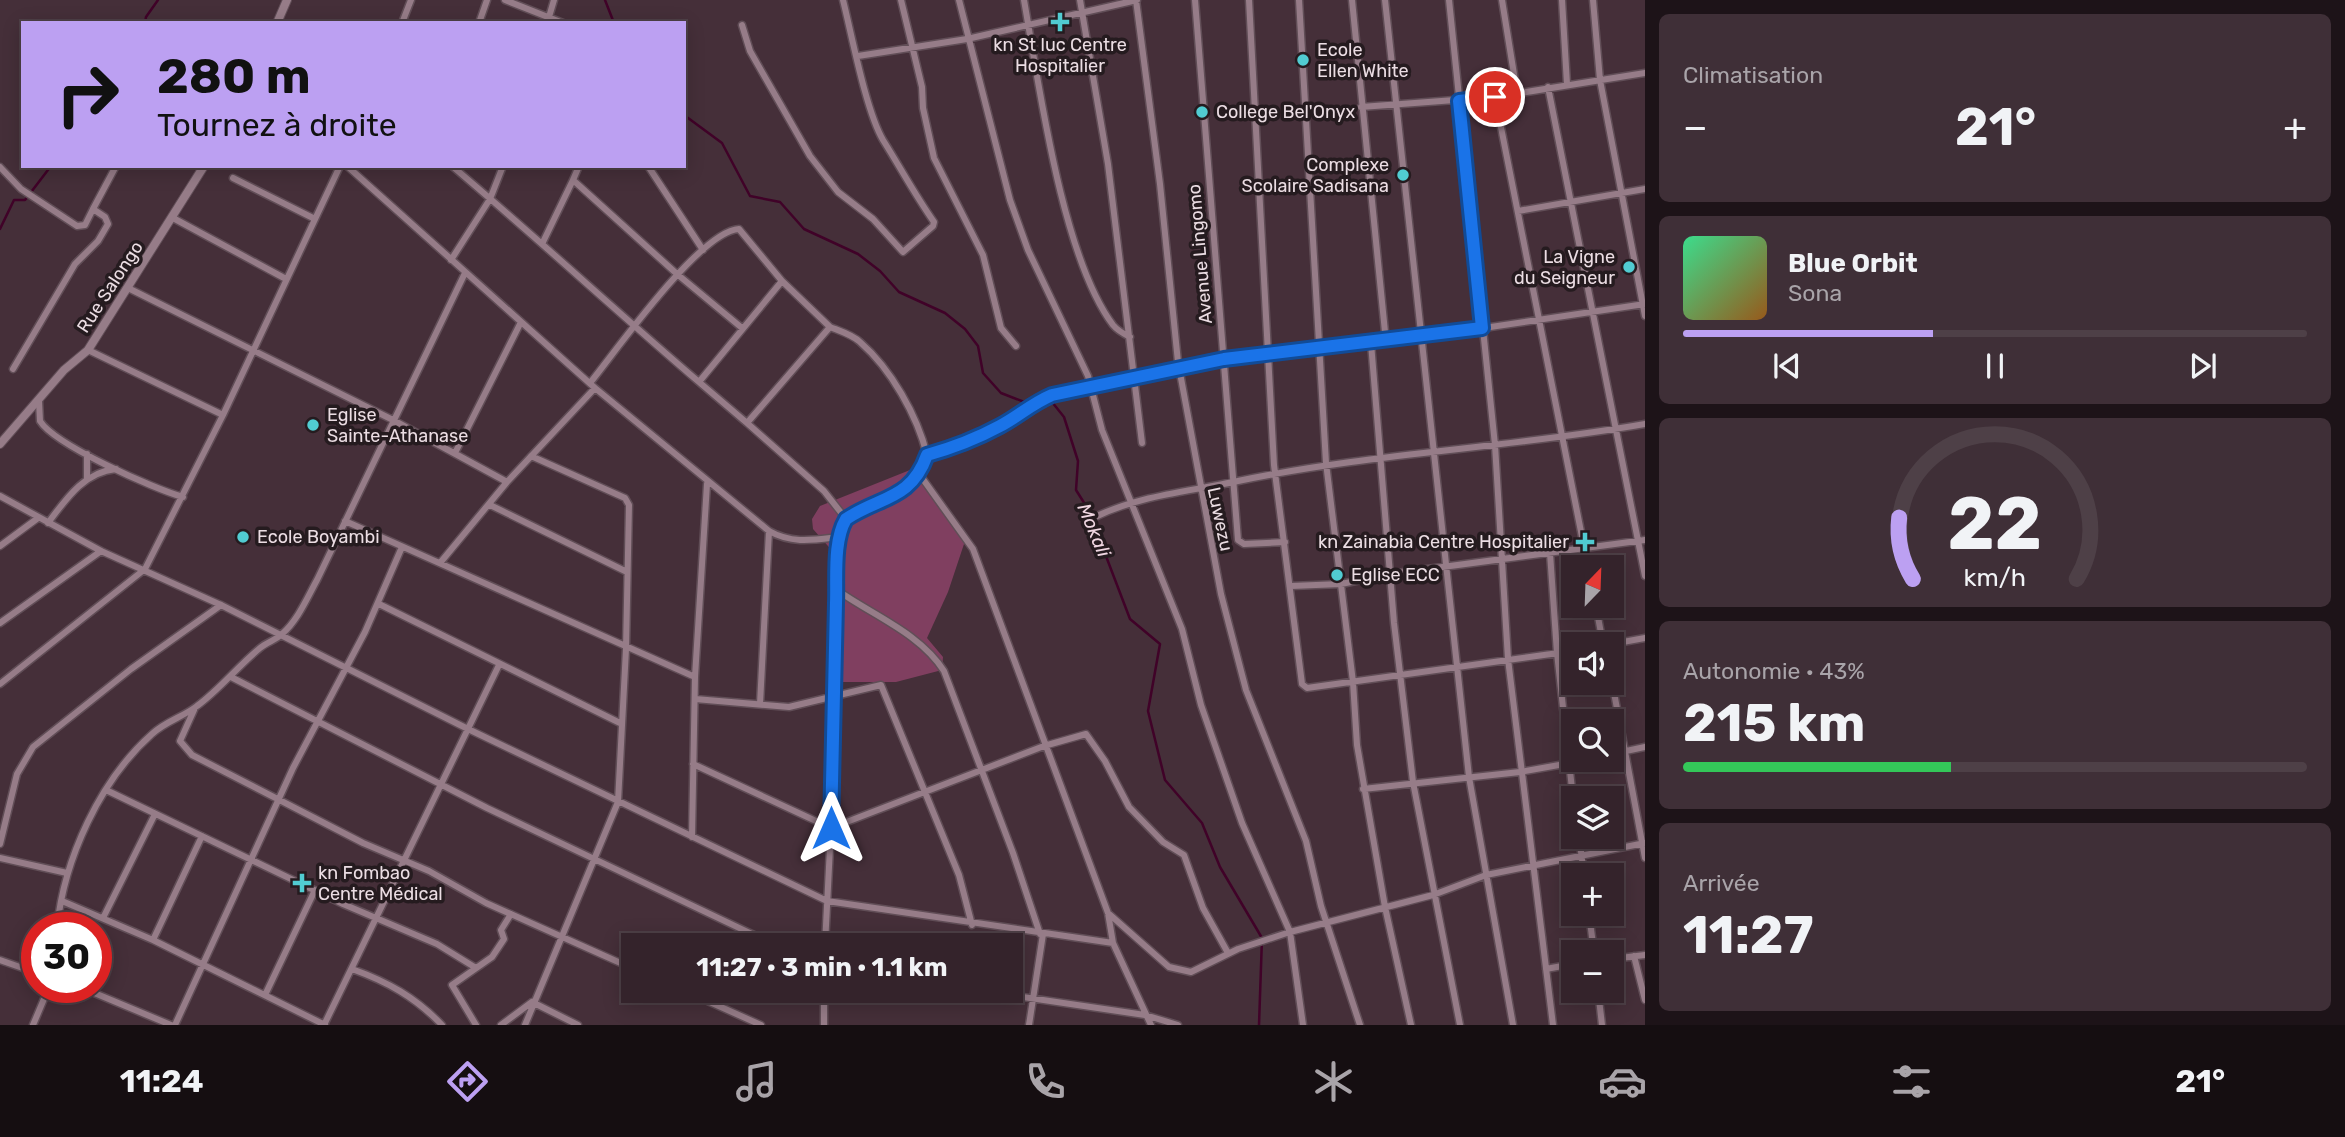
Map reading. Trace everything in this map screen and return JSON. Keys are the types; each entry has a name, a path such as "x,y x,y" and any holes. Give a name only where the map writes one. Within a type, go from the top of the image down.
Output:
{"street":[{"path":"278,21 287,0"},
{"path":"403,21 411,0"},
{"path":"480,21 487,0"},
{"path":"505,0 556,21 554,0"},
{"path":"742,25 750,51 810,156 838,192 873,219 903,252 933,226 934,222 909,187 883,139 843,0"},
{"path":"901,0 922,87 923,108 934,159 983,255 1001,328 1016,346"},
{"path":"959,0 1010,200 1028,250 1091,387 1102,429 1126,485 1129,502 1182,629 1201,705 1242,823 1290,932 1303,1025"},
{"path":"1024,0 1069,223 1089,280 1112,324 1130,337"},
{"path":"1080,0 1108,164 1142,443"},
{"path":"858,56 967,39 1137,0"},
{"name":"Luwezu","path":"1137,0 1179,369 1199,488 1221,594 1246,690 1306,841 1326,923 1360,1025"},
{"name":"Avenue Lingomo","path":"1195,0 1206,170 1236,482 1239,542 1285,542"},
{"path":"1249,0 1275,473 1304,687 1401,677 1561,652"},
{"path":"1299,0 1322,348 1326,463 1353,682 1363,789 1411,1025"},
{"path":"1352,0 1385,342"},
{"path":"1385,0 1469,777 1513,1025"},
{"path":"1449,0 1495,445 1508,659 1553,1025"},
{"path":"1502,0 1517,93"},
{"path":"1562,0 1567,83"},
{"path":"1593,0 1600,80 1645,316"},
{"path":"1361,107 1396,107 1495,97 1567,83 1645,73"},
{"path":"1548,88 1568,203 1645,576"},
{"path":"1495,97 1586,555"},
{"path":"0,167 21,189 77,226 85,225 115,168"},
{"name":"Rue Salongo","path":"2,439 39,401 64,370 88,350 203,168"},
{"path":"0,684 145,569 223,415 339,168"},
{"path":"349,168 593,386 707,484 769,531 781,538 799,542 839,537"},
{"path":"454,168 543,242 635,327 824,491 846,519"},
{"path":"452,260 490,199 502,168"},
{"path":"543,242 578,168"},
{"path":"649,168 703,250"},
{"path":"233,178 315,219"},
{"path":"573,180 677,274 742,328"},
{"path":"1518,211 1645,189"},
{"path":"13,369 75,264 98,241 108,224 105,217 93,209"},
{"path":"173,218 286,279"},
{"path":"440,563 507,482 593,386 677,274 703,250 732,230 739,229 782,281 830,327 860,342 886,371 916,422 927,455 920,475 890,499 846,519 839,537 826,933"},
{"path":"60,912 67,873 106,790 150,735 169,720 195,708 231,677 257,649 282,635 317,580 464,273"},
{"path":"699,382 782,281"},
{"path":"128,288 393,420 507,482"},
{"path":"927,455 967,442 1000,426 1029,404 1052,395 1224,359 1385,342 1644,304"},
{"path":"455,453 521,323"},
{"path":"747,423 830,327"},
{"path":"1371,343 1390,574 1413,782 1433,895 1461,1025"},
{"path":"88,350 223,415"},
{"path":"39,401 43,426 58,439 183,497"},
{"path":"1093,518 1129,502 1326,463 1436,453 1645,424"},
{"path":"87,454 87,478"},
{"path":"525,1025 559,937 618,802 620,723 626,649 628,500 531,456"},
{"path":"48,523 87,478 96,473 118,469"},
{"path":"920,475 973,549 1108,913 1113,943 1151,1025"},
{"path":"692,837 695,677 707,484"},
{"path":"0,496 101,551 221,605 468,729 827,901 972,925 1113,943"},
{"path":"490,505 627,572"},
{"path":"0,545 38,518"},
{"path":"345,521 626,649 695,677"},
{"path":"760,704 769,531"},
{"path":"1292,586 1340,584 1390,574 1645,540"},
{"path":"112,1000 173,1025 316,720 379,604 402,547"},
{"path":"0,623 101,551"},
{"path":"1550,554 1557,653 1565,709"},
{"path":"837,590 909,636 940,665 1041,934 1029,1025"},
{"path":"379,604 620,723"},
{"path":"0,844 17,774 33,747 113,683 221,605"},
{"path":"1624,642 1645,638"},
{"path":"112,922 324,1025 377,918 401,860 499,665"},
{"path":"231,677 440,785 750,933"},
{"path":"695,699 789,707 881,685 959,875 972,925"},
{"path":"1615,695 1645,858"},
{"path":"195,708 181,733 184,748 278,801 559,937 621,963"},
{"path":"693,764 831,828 1044,746 1086,734 1105,761 1129,807 1163,842 1184,855 1203,908 1228,953"},
{"path":"1626,751 1645,747"},
{"path":"1363,789 1561,765"},
{"path":"106,790 315,890 437,944 476,968"},
{"path":"106,912 155,814"},
{"path":"153,940 202,836"},
{"path":"1108,913 1169,967 1180,972 1203,968 1228,953 1290,932 1433,895 1486,875 1533,863 1643,844"},
{"path":"1580,849 1582,863"},
{"path":"0,858 67,873"},
{"path":"265,995 315,890"},
{"path":"62,901 89,912"},
{"path":"476,1025 452,985 498,951 504,939 502,928 511,914"},
{"path":"1624,957 1645,955"},
{"path":"1634,956 1645,1000"},
{"path":"0,960 21,967"},
{"path":"1546,969 1561,966"},
{"path":"352,969 403,990 421,1003 442,1025"},
{"path":"1023,997 1145,1015 1178,1025"},
{"path":"501,1025 532,1002"},
{"path":"532,1002 578,1025"},
{"path":"33,1025 42,1003"},
{"path":"712,1003 761,1025"},
{"path":"824,1003 824,1025"},
{"path":"1599,1003 1602,1025"}],"shaded area":[{"path":"910,470 923,474 966,538 948,592 927,638 943,657 942,670 896,682 838,682 835,554 813,529 812,519 820,506"}],"waterway":[{"path":"145,21 158,0"},
{"name":"Mokali","path":"605,0 613,21"},
{"name":"Mokali","path":"686,116 722,143 750,196 780,202 804,229 858,254 880,271 899,292 945,313 965,329 978,346 983,373 1001,393 1027,403"},
{"path":"0,229 14,200 25,200 49,168"},
{"name":"Mokali","path":"1040,403 1052,402 1064,417 1078,461 1076,490 1088,509 1130,619 1160,644 1148,711 1165,780 1202,823 1220,867 1262,938 1259,1025"}],"place":[{"name":"kn St luc Centre Hospitalier","path":"1060,22"},
{"name":"Ecole Ellen White","path":"1303,60"},
{"name":"College Bel'Onyx","path":"1202,112"},
{"name":"Complexe Scolaire Sadisana","path":"1403,175"},
{"name":"La Vigne du Seigneur","path":"1629,267"},
{"name":"Eglise Sainte-Athanase","path":"313,425"},
{"name":"Ecole Boyambi","path":"243,537"},
{"name":"kn Zainabia Centre Hospitalier","path":"1585,542"},
{"name":"Eglise ECC","path":"1337,575"},
{"name":"kn Fombao Centre Médical","path":"302,883"}],"route":[{"path":"831,828 832,696 839,537 846,519 890,499 907,487 920,475 927,455 967,442 1004,424 1029,404 1052,395 1224,359 1385,342 1482,328 1459,101 1495,97"}]}
